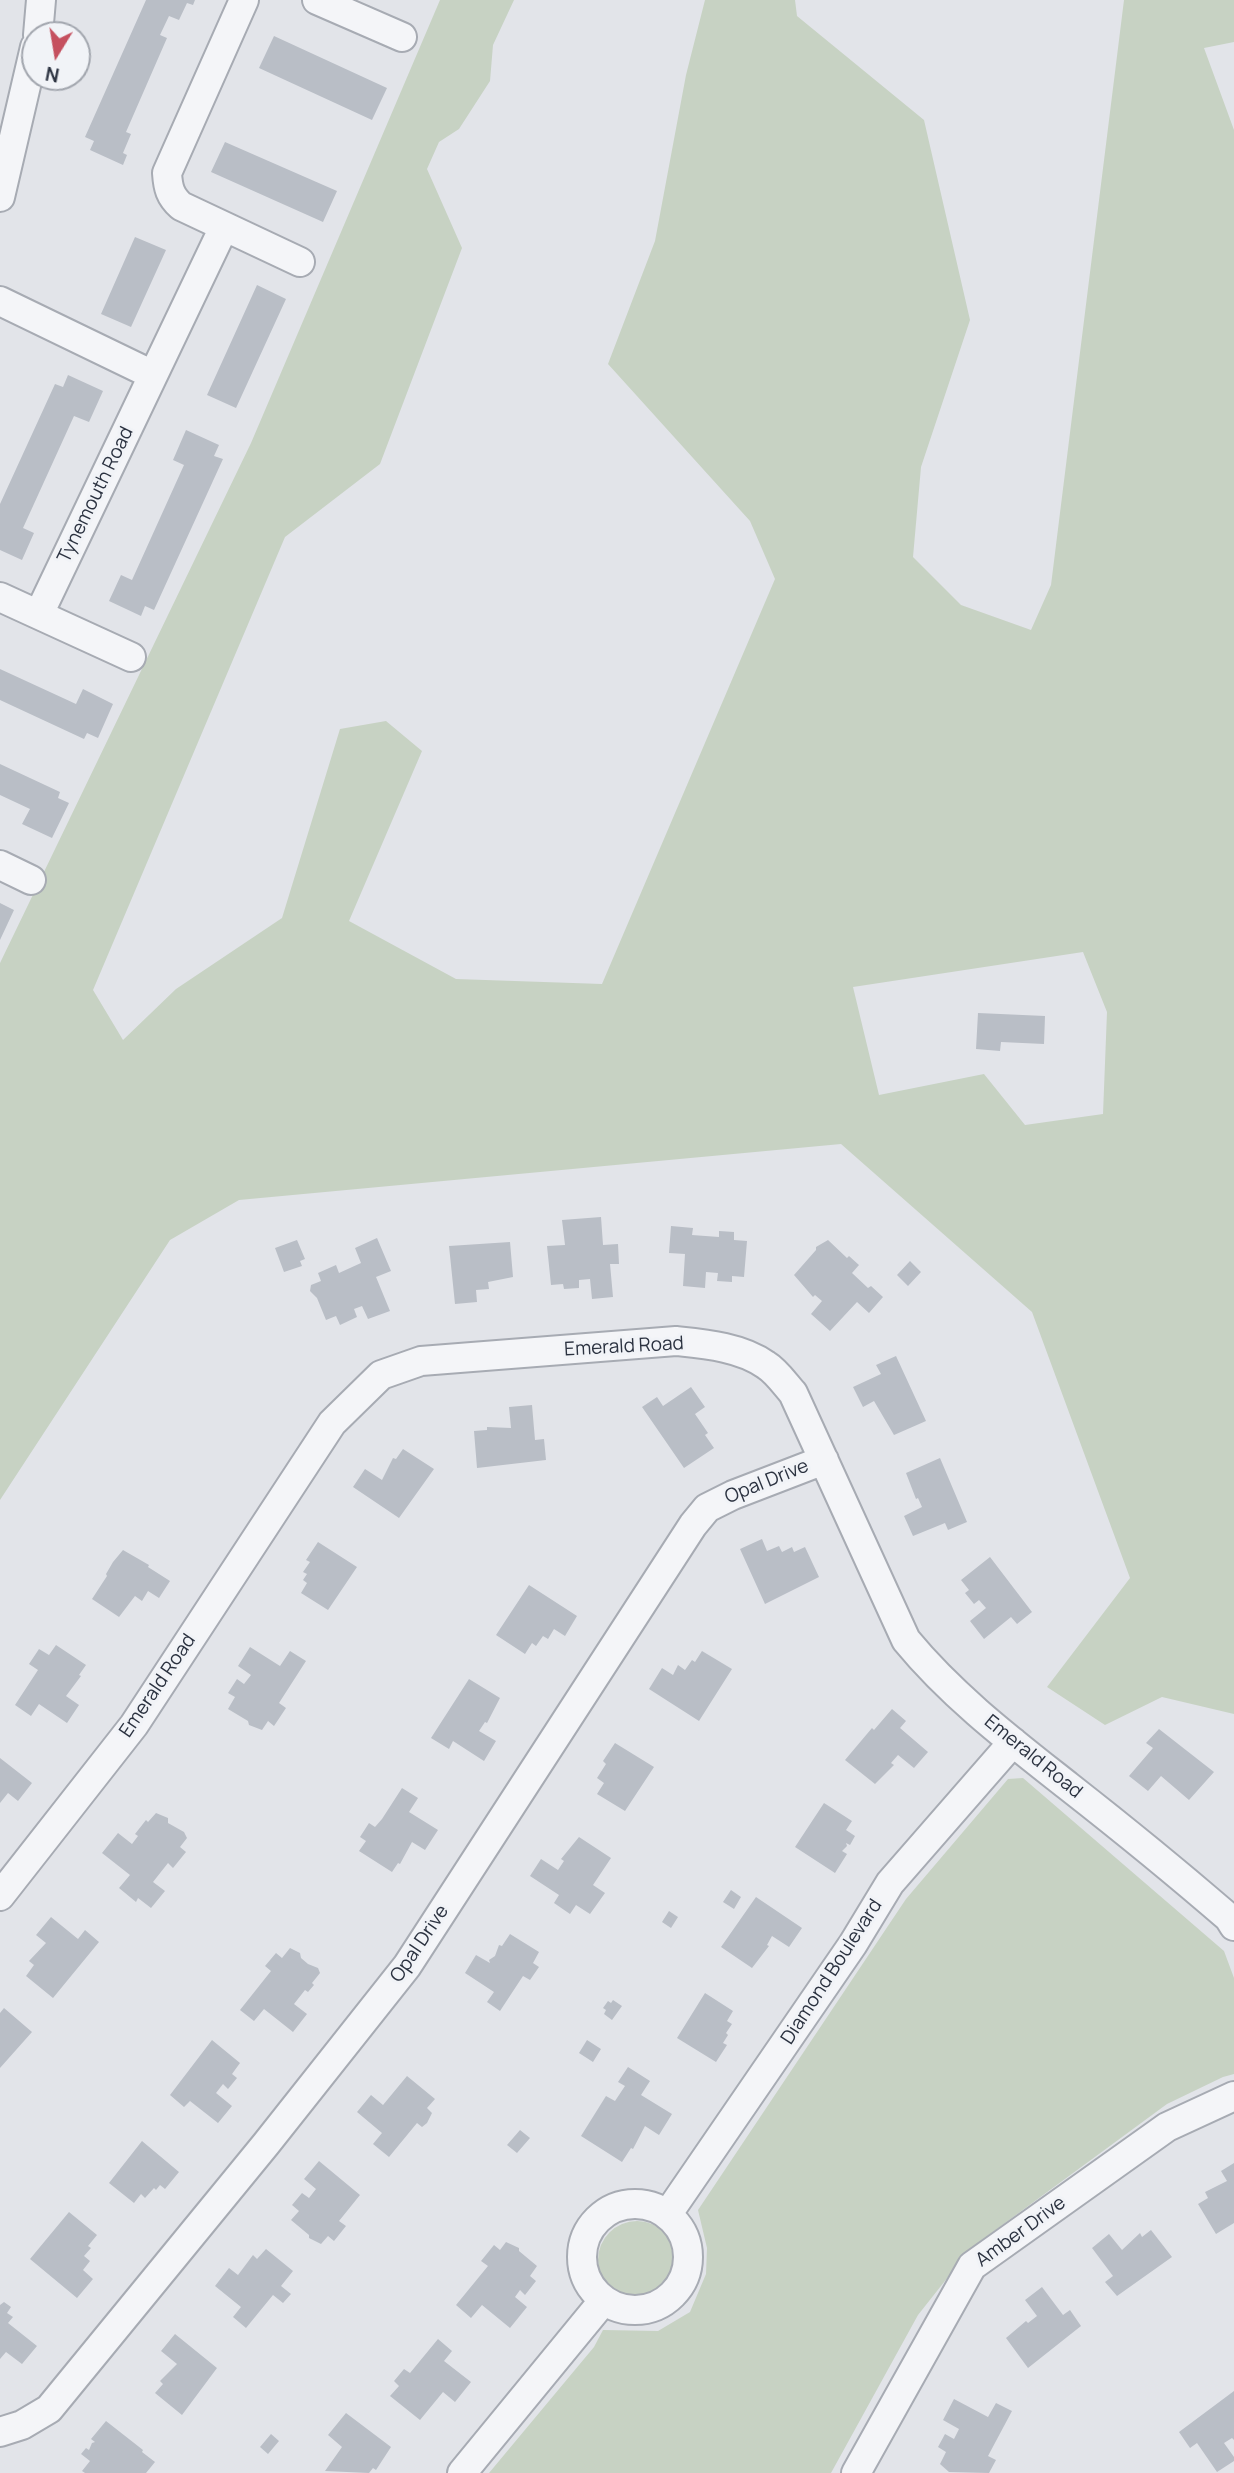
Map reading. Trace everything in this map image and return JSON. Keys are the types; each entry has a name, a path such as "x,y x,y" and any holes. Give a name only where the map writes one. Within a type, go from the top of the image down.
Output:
{"street":[{"path":"39,21 41,0"},
{"path":"244,0 167,173 167,186 172,197 181,206 300,262"},
{"path":"317,0 402,37"},
{"path":"0,197 25,91"},
{"name":"Tynemouth Road","path":"39,614 224,227"},
{"path":"0,301 153,375"},
{"path":"0,597 131,657"},
{"path":"0,865 31,880"},
{"name":"Emerald Road","path":"0,1896 134,1724 332,1423 381,1375 421,1361 676,1341 709,1345 740,1353 767,1365 793,1393 906,1640 930,1669 1013,1742 1161,1859 1229,1918 1234,1926"},
{"name":"Opal Drive","path":"0,2432 22,2425 49,2409 266,2144 407,1966 692,1525 707,1508 733,1495 824,1460"},
{"name":"Diamond Boulevard","path":"667,2215 853,1944 890,1883 1013,1742"},
{"name":"Amber Drive","path":"856,2473 972,2266 1167,2127 1234,2096"},
{"path":"641,2204 667,2215 684,2236 688,2250 686,2274 679,2287 667,2300 653,2307 636,2310 620,2308 604,2300 587,2280 583,2264 585,2241 592,2226 613,2209 627,2205 641,2204"},
{"path":"463,2473 604,2300"}],"green space":[{"path":"440,0 514,0 493,45 490,81 459,129 439,142 427,169 462,248 380,464 285,537 93,990 123,1040 176,989 282,918 340,729 386,721 422,751 349,921 456,979 602,984 775,579 750,521 608,364 655,241 686,75 705,0 795,0 797,16 924,120 970,320 921,467 913,557 961,605 1031,630 1051,585 1124,0 1234,0 1234,42 1204,48 1234,130 1234,1714 1162,1697 1105,1725 1047,1687 1130,1578 1032,1312 841,1144 239,1200 170,1240 0,1500 0,963 251,443","holes":["1083,952 1107,1012 1103,1114 1025,1125 984,1074 879,1095 853,987"]},
{"path":"1023,1778 1224,1951 1234,1978 1234,2074 1167,2104 971,2248 918,2315 831,2473 489,2473 594,2347 603,2330 658,2331 690,2312 706,2274 707,2248 698,2210 906,1899 1008,1779"},
{"path":"637,2221 652,2224 665,2232 673,2245 676,2260 673,2275 665,2288 652,2296 637,2299 622,2296 609,2288 601,2275 598,2260 601,2245 609,2232 622,2224"}],"building":[{"path":"146,0 195,0 193,5 187,3 179,20 169,16 160,35 167,38 126,132 131,134 123,153 127,155 123,165 90,150 94,141 85,137"},
{"path":"274,36 387,88 372,120 259,68"},
{"path":"225,142 337,191 323,222 211,172"},
{"path":"135,237 166,250 131,327 101,314"},
{"path":"257,285 286,299 236,408 207,395"},
{"path":"68,375 103,391 89,422 74,416 23,528 34,533 22,560 0,550 0,504 55,384 63,387"},
{"path":"186,430 219,445 214,456 223,459 154,610 145,606 141,616 109,601 121,575 132,580 184,465 173,460"},
{"path":"0,669 76,704 83,689 113,704 98,738 87,733 84,739 0,700"},
{"path":"0,764 60,792 58,798 69,803 52,838 22,824 30,809 0,795"},
{"path":"0,903 14,910 0,940"},
{"path":"978,1013 1045,1016 1044,1044 1001,1042 1000,1051 976,1049"},
{"path":"601,1217 603,1245 618,1244 619,1264 610,1264 613,1297 592,1299 590,1279 579,1280 579,1288 564,1289 563,1284 551,1285 547,1246 565,1245 562,1220"},
{"path":"671,1226 693,1228 692,1235 719,1237 719,1231 734,1232 734,1240 747,1241 744,1277 732,1276 732,1282 717,1281 718,1273 706,1272 705,1288 683,1286 685,1254 669,1253"},
{"path":"377,1238 391,1271 376,1277 390,1311 368,1319 362,1306 354,1309 357,1317 340,1325 336,1316 326,1320 317,1298 310,1291 311,1285 321,1281 318,1273 336,1265 339,1273 361,1263 355,1248"},
{"path":"297,1240 305,1259 300,1261 302,1266 284,1272 275,1248"},
{"path":"828,1240 859,1265 852,1273 883,1297 869,1313 857,1302 830,1331 811,1314 822,1301 815,1295 813,1297 794,1275 816,1247"},
{"path":"510,1242 513,1277 488,1282 489,1289 476,1290 477,1302 455,1304 449,1246"},
{"path":"910,1261 921,1272 908,1286 897,1275"},
{"path":"896,1356 926,1421 894,1435 874,1401 863,1407 853,1387 881,1374 876,1365"},
{"path":"691,1387 705,1407 695,1414 714,1448 684,1468 642,1407 657,1397 663,1406"},
{"path":"532,1405 535,1440 544,1439 546,1460 477,1468 474,1431 487,1430 487,1427 511,1428 509,1407"},
{"path":"403,1449 434,1469 399,1518 353,1487 365,1469 382,1480 393,1458 396,1459"},
{"path":"940,1458 967,1522 948,1530 945,1523 913,1536 904,1516 922,1507 906,1473"},
{"path":"762,1539 767,1551 779,1546 782,1552 792,1547 794,1552 805,1547 819,1577 765,1604 740,1549"},
{"path":"318,1542 357,1567 328,1610 301,1593 307,1583 303,1580 307,1574 303,1572 310,1562 306,1560"},
{"path":"123,1550 170,1581 159,1598 148,1591 142,1601 135,1596 119,1617 92,1599"},
{"path":"990,1557 1032,1612 1017,1624 1011,1617 984,1639 970,1621 986,1608 979,1600 974,1604 965,1593 969,1590 961,1580"},
{"path":"529,1585 577,1616 565,1636 554,1629 548,1639 543,1636 536,1646 532,1643 525,1654 496,1635"},
{"path":"56,1645 86,1665 66,1696 79,1705 67,1723 39,1704 31,1716 15,1705 38,1670 29,1664 39,1649 49,1655"},
{"path":"250,1647 280,1666 290,1651 306,1661 279,1703 286,1708 274,1726 268,1721 262,1730 249,1725 248,1721 228,1709 235,1697 228,1693 237,1679 244,1684 251,1675 238,1666"},
{"path":"702,1651 732,1669 699,1721 649,1689 662,1668 673,1675 678,1665 685,1670 692,1660 695,1662"},
{"path":"469,1679 500,1698 487,1723 485,1722 479,1731 496,1741 484,1761 453,1741 449,1749 431,1738"},
{"path":"892,1709 906,1721 900,1728 928,1752 914,1768 898,1755 891,1763 894,1765 875,1784 845,1760"},
{"path":"1159,1729 1214,1772 1189,1800 1161,1776 1148,1791 1129,1776 1153,1748 1146,1743"},
{"path":"615,1743 654,1767 625,1811 597,1794 604,1783 597,1778 606,1764 603,1761"},
{"path":"0,1758 32,1783 18,1801 8,1793 0,1803"},
{"path":"402,1788 418,1798 409,1812 438,1830 425,1850 412,1842 400,1864 398,1863 392,1872 359,1851 366,1841 360,1837 369,1823 375,1827 382,1819"},
{"path":"824,1803 852,1821 846,1830 855,1836 850,1845 846,1843 847,1846 842,1851 847,1854 835,1873 795,1847"},
{"path":"156,1813 168,1818 168,1823 184,1832 187,1838 180,1847 186,1852 173,1868 168,1863 153,1882 165,1891 151,1908 138,1898 136,1902 119,1888 130,1875 102,1853 118,1833 132,1844 138,1836 135,1834 146,1820 148,1822"},
{"path":"579,1837 611,1858 593,1885 605,1893 590,1914 576,1905 570,1914 554,1903 559,1895 530,1876 541,1859 558,1870 564,1861 561,1859"},
{"path":"731,1890 741,1897 734,1909 723,1902"},
{"path":"756,1897 802,1928 789,1947 772,1936 767,1945 769,1946 752,1968 721,1947"},
{"path":"669,1911 678,1917 671,1928 662,1922"},
{"path":"51,1917 78,1939 85,1930 99,1942 53,1998 26,1976 34,1965 29,1961 46,1943 36,1935"},
{"path":"510,1934 539,1952 533,1963 539,1967 530,1980 523,1976 500,2011 487,2002 494,1992 465,1973 476,1955 490,1963 489,1960 495,1956 499,1945 502,1946"},
{"path":"290,1948 300,1953 301,1958 308,1964 318,1968 320,1973 312,1983 314,1985 308,1992 305,1990 294,2004 307,2014 293,2032 264,2009 254,2021 240,2010 271,1971 265,1966 276,1953 282,1958"},
{"path":"705,1993 733,2011 727,2021 732,2024 723,2043 727,2045 716,2062 677,2038"},
{"path":"613,2000 622,2006 612,2020 604,2014 606,2010 603,2008 608,2001 611,2003"},
{"path":"4,2008 32,2032 0,2068 0,2013"},
{"path":"212,2040 240,2063 232,2074 237,2078 228,2089 223,2084 216,2093 232,2106 218,2123 190,2101 184,2107 170,2095"},
{"path":"587,2040 601,2049 593,2062 579,2053"},
{"path":"628,2067 650,2081 641,2095 672,2114 659,2135 645,2126 633,2149 631,2148 622,2162 581,2136 606,2096 615,2101 625,2086 618,2082"},
{"path":"407,2076 435,2099 427,2108 432,2113 422,2127 417,2123 389,2157 373,2144 382,2133 357,2112 371,2095 383,2105"},
{"path":"520,2130 530,2138 517,2153 507,2145"},
{"path":"142,2141 179,2172 165,2189 160,2185 145,2198 141,2194 134,2203 109,2183"},
{"path":"319,2161 360,2195 339,2221 346,2226 334,2241 328,2236 321,2244 309,2238 309,2235 291,2220 299,2211 292,2205 302,2193 309,2198 316,2189 304,2179"},
{"path":"1234,2163 1234,2223 1216,2234 1198,2204 1208,2198 1205,2192 1227,2181 1221,2171"},
{"path":"69,2212 97,2235 84,2256 90,2261 83,2270 93,2279 77,2298 30,2259"},
{"path":"1151,2230 1172,2257 1117,2296 1105,2282 1113,2276 1092,2248 1109,2234 1122,2250 1140,2233 1142,2237"},
{"path":"506,2242 519,2248 519,2251 537,2266 530,2276 536,2281 525,2295 520,2290 515,2297 527,2307 510,2328 482,2305 471,2318 456,2305 488,2266 481,2261 494,2245 500,2250"},
{"path":"266,2249 293,2271 281,2286 291,2294 283,2303 273,2295 246,2328 233,2317 241,2307 215,2286 229,2268 238,2275 253,2255 257,2259"},
{"path":"1042,2287 1063,2315 1070,2310 1081,2326 1028,2368 1006,2338 1026,2321 1028,2323 1037,2316 1025,2300"},
{"path":"4,2302 11,2307 7,2313 13,2317 8,2323 37,2346 22,2364 6,2352 0,2359 0,2305"},
{"path":"175,2334 217,2368 182,2415 155,2393 163,2384 160,2381 177,2364 161,2351"},
{"path":"438,2339 452,2351 444,2361 471,2382 455,2402 443,2392 420,2420 390,2396 399,2386 394,2381 404,2369 410,2373"},
{"path":"1234,2391 1234,2440 1232,2438 1224,2443 1234,2461 1217,2472 1197,2443 1190,2448 1179,2432"},
{"path":"954,2399 988,2417 996,2403 1012,2411 988,2456 996,2460 989,2473 949,2472 940,2464 946,2452 938,2447 945,2434 954,2439 959,2429 943,2420"},
{"path":"346,2413 391,2447 376,2470 373,2468 369,2473 325,2471 342,2447 328,2435"},
{"path":"106,2421 155,2462 146,2473 82,2471 90,2461 81,2454 86,2448 89,2450 95,2442 91,2439"},
{"path":"271,2434 279,2441 268,2454 260,2447"}]}
